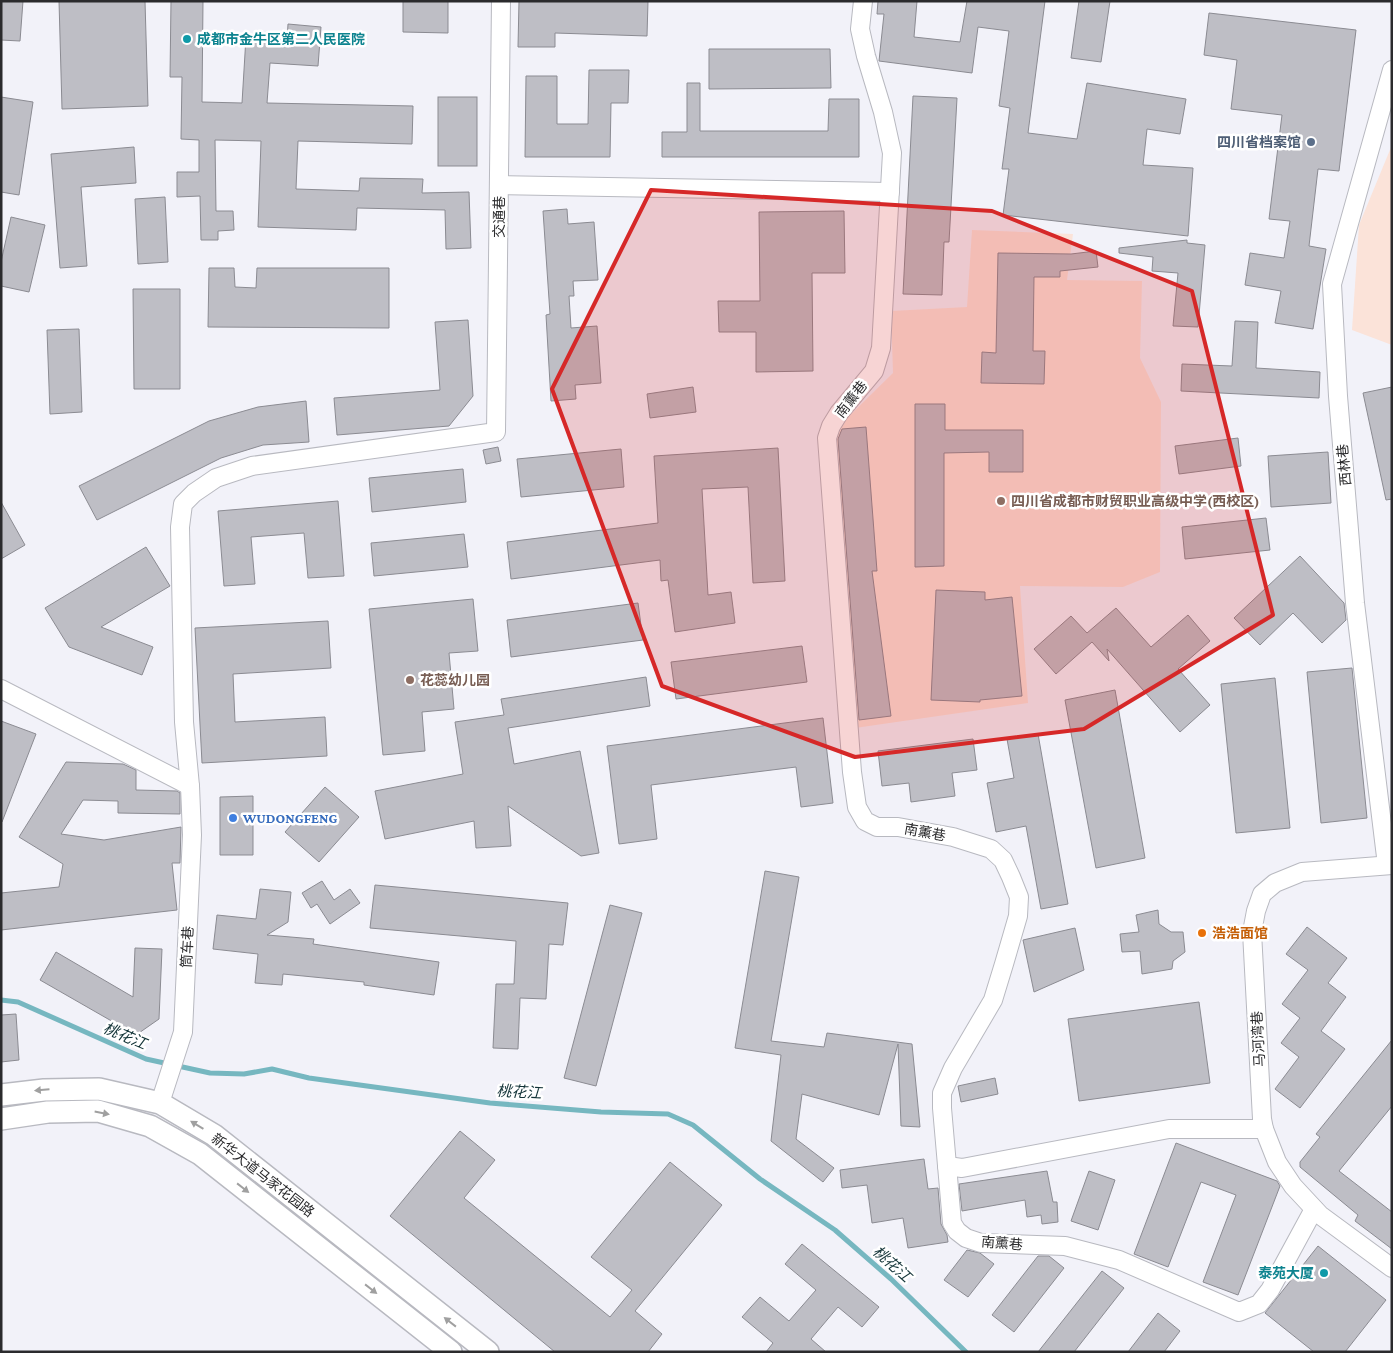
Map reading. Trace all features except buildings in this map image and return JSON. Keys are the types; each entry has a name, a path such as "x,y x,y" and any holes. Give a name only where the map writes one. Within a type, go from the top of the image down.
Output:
{"main road":[{"name":"新华大道马家花园路","path":"1,1095 44,1090 99,1089 160,1103 214,1135 488,1352"},
{"name":"新华大道马家花园路","path":"1,1119 48,1112 98,1112 150,1126 200,1154 451,1352"}],"street":[{"name":"交通巷","path":"496,432 501,1"},
{"name":"南薰巷","path":"863,1 860,29 883,112 892,153 881,348 874,371 839,413 831,426 827,438 852,772 857,807 865,822 877,827 898,828 953,837 991,850 1003,860 1012,876 1019,897 1018,916 993,1000 953,1068 942,1093 946,1166 952,1223 966,1238 981,1243 1065,1246 1119,1260 1239,1312 1259,1304 1270,1290 1314,1209"},
{"name":"西林巷","path":"1390,865 1355,603 1338,396 1332,284 1392,70"},
{"path":"499,185 890,192"},
{"name":"筒车巷","path":"160,1103 183,1032 192,835 184,722 180,527 183,504 194,493 216,478 252,466 496,432"},
{"path":"1,689 190,786"},
{"name":"马河湾巷","path":"1390,865 1302,872 1275,883 1262,894 1256,910 1252,932 1264,1129 1277,1162 1292,1186 1320,1216 1392,1268"},
{"path":"946,1166 962,1168 1169,1129 1264,1129"}],"highlighted area":[{"path":"651,190 992,211 1192,291 1273,615 1084,729 855,757 662,686 552,389"}],"shaded area":[{"path":"1392,145 1392,345 1352,330 1359,225"},
{"name":"四川省成都市财贸职业高级中学(西校区)","path":"972,230 1073,234 1067,280 1142,281 1140,358 1161,402 1160,572 1123,587 1020,586 1028,703 855,728 836,429 893,373 891,311 967,307"}],"waterway":[{"name":"桃花江","path":"1,1000 18,1002 146,1059 210,1073 244,1074 272,1069 309,1078 490,1103 601,1112 668,1114 693,1125 760,1179 835,1230 891,1279 966,1352"}],"place":[{"name":"成都市金牛区第二人民医院","path":"187,39"},
{"name":"四川省档案馆","path":"1311,142"},
{"name":"四川省成都市财贸职业高级中学(西校区)","path":"1001,501"},
{"name":"花蕊幼儿园","path":"410,680"},
{"name":"WUDONGFENG","path":"233,818"},
{"name":"浩浩面馆","path":"1202,933"},
{"name":"泰苑大厦","path":"1324,1273"}]}
